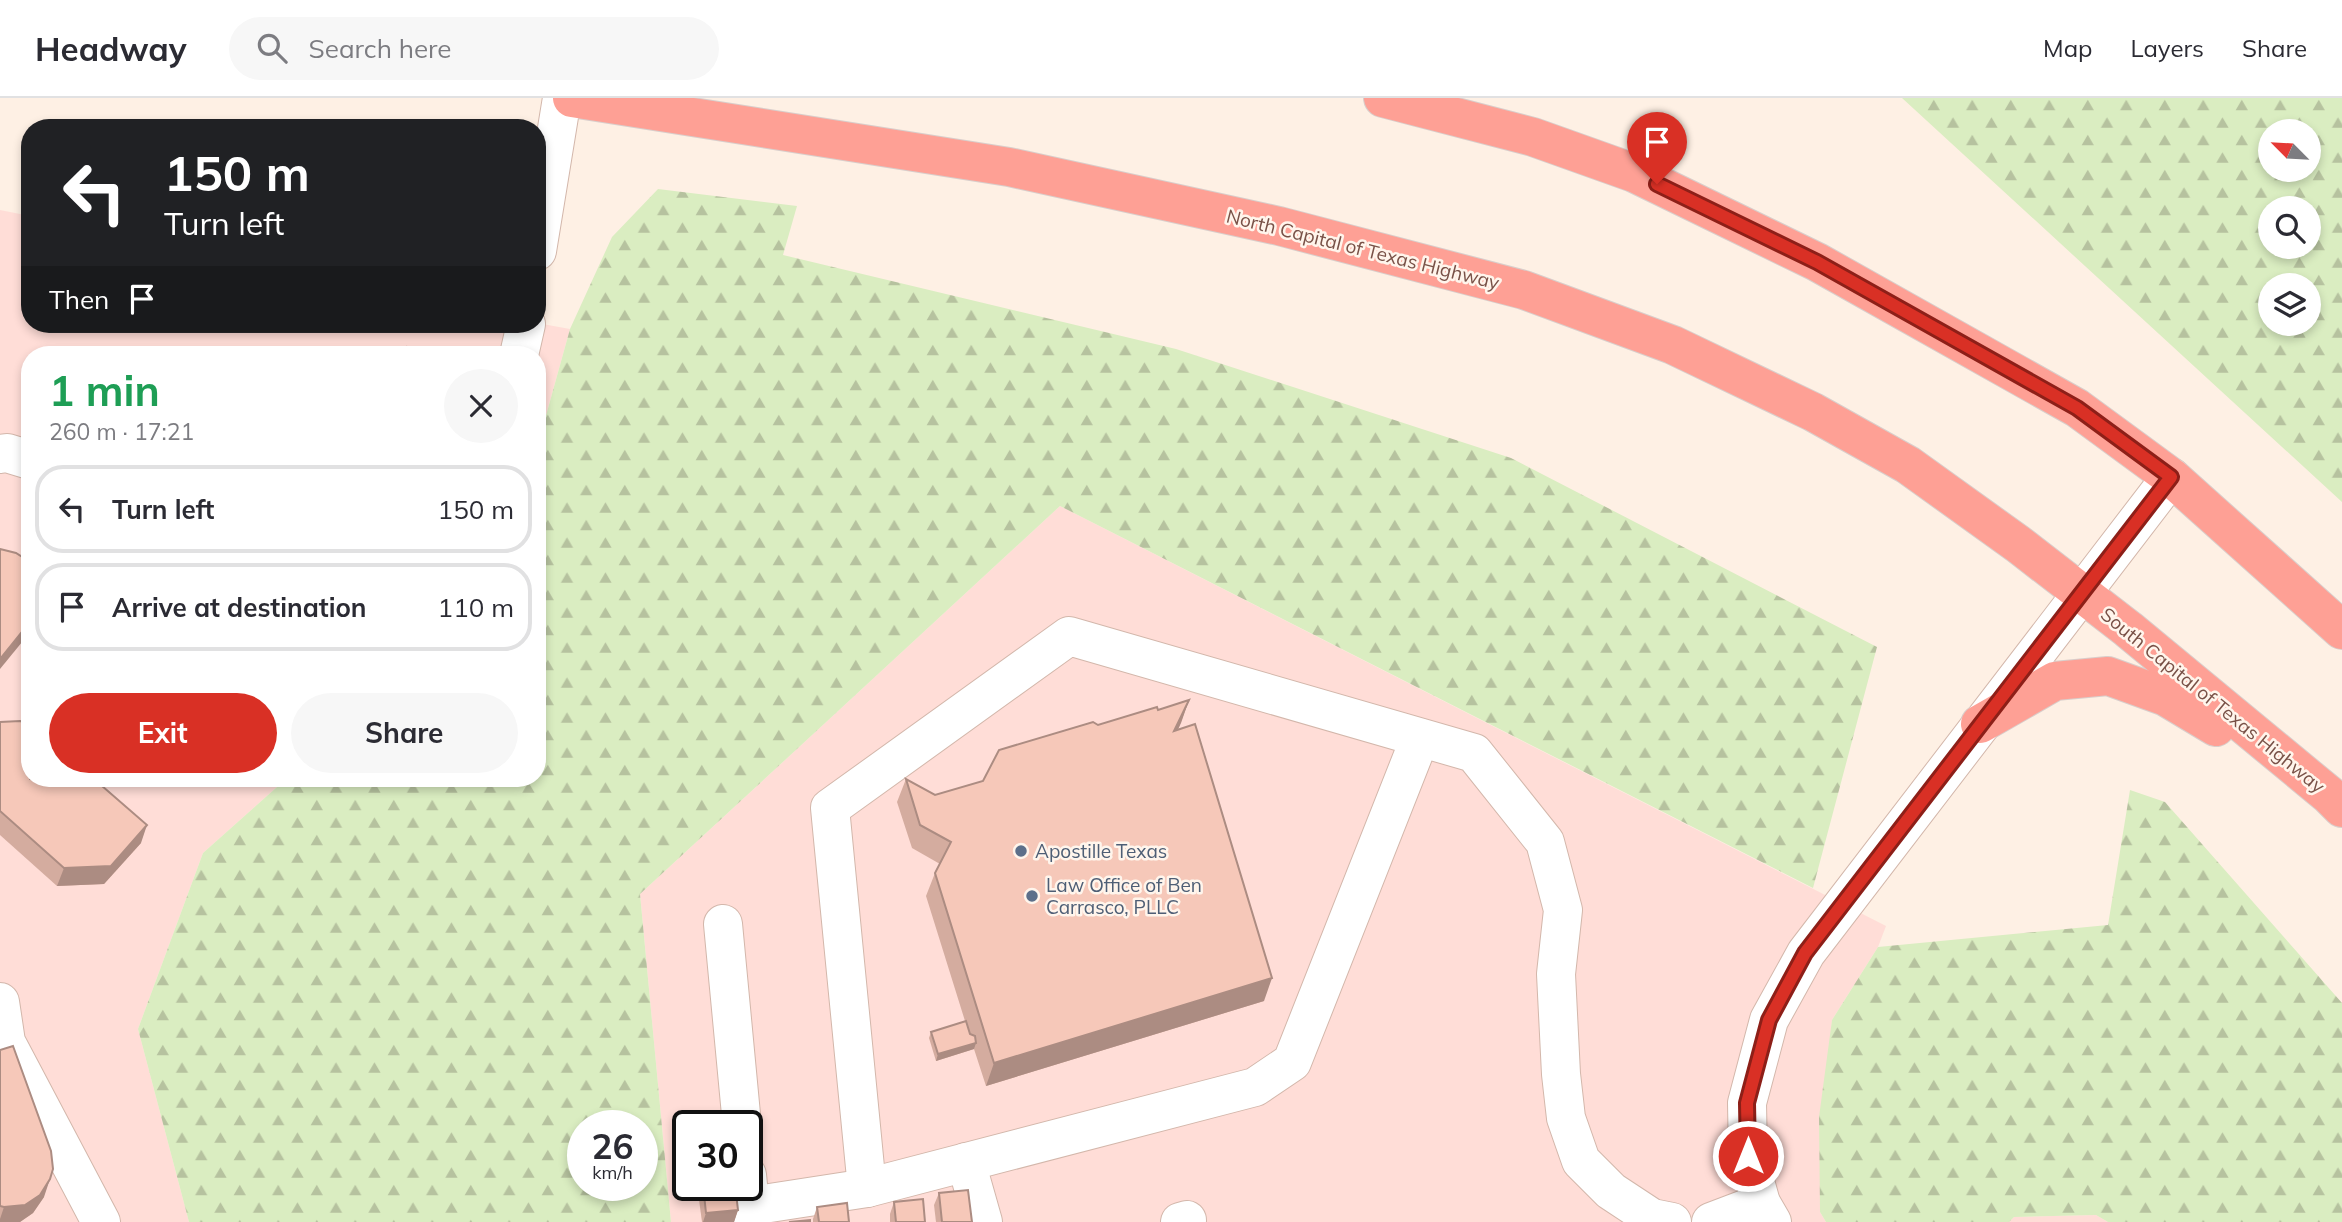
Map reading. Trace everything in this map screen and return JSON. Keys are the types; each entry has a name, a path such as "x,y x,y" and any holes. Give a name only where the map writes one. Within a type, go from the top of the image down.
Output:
{"highway":[{"name":"North Capital of Texas Highway","path":"572,98 1009,167 1279,226 1524,290 1673,345 1813,412 1908,465 2082,594"},
{"path":"1383,98 1533,137 1634,173 1817,262 2077,408 2171,477 2342,630"},
{"name":"South Capital of Texas Highway","path":"2082,594 2335,802"},
{"path":"1980,724 2055,681 2108,676 2166,696 2335,802"}],"street":[{"path":"546,196 562,98"},
{"path":"0,454 21,457"},
{"path":"1711,1222 1766,1212 1748,1156 1747,1103 1769,1020 1805,953 2171,477"},
{"path":"867,1188 830,808 1069,636 1474,753 1545,842 1563,909 1556,974 1566,1118 1581,1161 1611,1191 1652,1218 1672,1222"},
{"path":"763,1200 867,1188 1255,1087 1292,1062 1420,738"},
{"path":"723,925 741,1110"},
{"path":"0,1002 3,1039 101,1222"},
{"path":"966,1162 983,1222"}],"shaded area":[{"path":"0,210 21,214 21,333 546,333 546,325 570,329 546,416 546,346 21,346 21,787 277,787 203,853 138,1029 189,1222 0,1222"},
{"path":"1060,506 1886,926 1878,947 1832,1020 1820,1212 1826,1222 671,1222 640,894"},
{"path":"2096,1215 2108,1222 2009,1222 2014,1217"}],"green space":[{"path":"1902,98 2342,98 2342,502"},
{"path":"658,189 797,206 783,255 1176,349 1511,458 1877,647 1813,888 1060,506 640,894 671,1222 189,1222 138,1029 203,853 277,787 546,787 546,416 570,329 612,237"},
{"path":"2130,790 2165,802 2342,1003 2342,1222 2108,1222 2096,1215 2014,1217 2009,1222 1826,1222 1820,1212 1819,1117 1832,1020 1878,947 2108,925"}],"building":[{"path":"0,549 21,556 21,633 0,659"},
{"path":"1189,700 1174,731 1195,724 1272,978 994,1063 935,873 951,842 920,825 906,779 935,795 983,781 999,750 1093,722 1098,725"},
{"path":"21,721 21,787 103,787 147,825 111,866 64,868 0,811 0,722"},
{"path":"966,1021 976,1043 938,1054 931,1032"},
{"path":"13,1046 51,1151 53,1169 40,1195 25,1205 4,1207 0,1206 0,1050"},
{"path":"968,1190 972,1222 942,1222 939,1193"},
{"path":"923,1199 925,1222 896,1222 894,1202"},
{"path":"705,1201 737,1201 738,1210 706,1213"},
{"path":"847,1203 849,1222 819,1222 817,1207"}],"place":[{"name":"Apostille Texas","path":"1021,851"},
{"name":"Law Office of Ben Carrasco, PLLC","path":"1032,896"}],"route":[{"path":"1657,184 1817,262 2077,408 2171,477 1805,953 1769,1020 1747,1103 1748,1156"}]}
